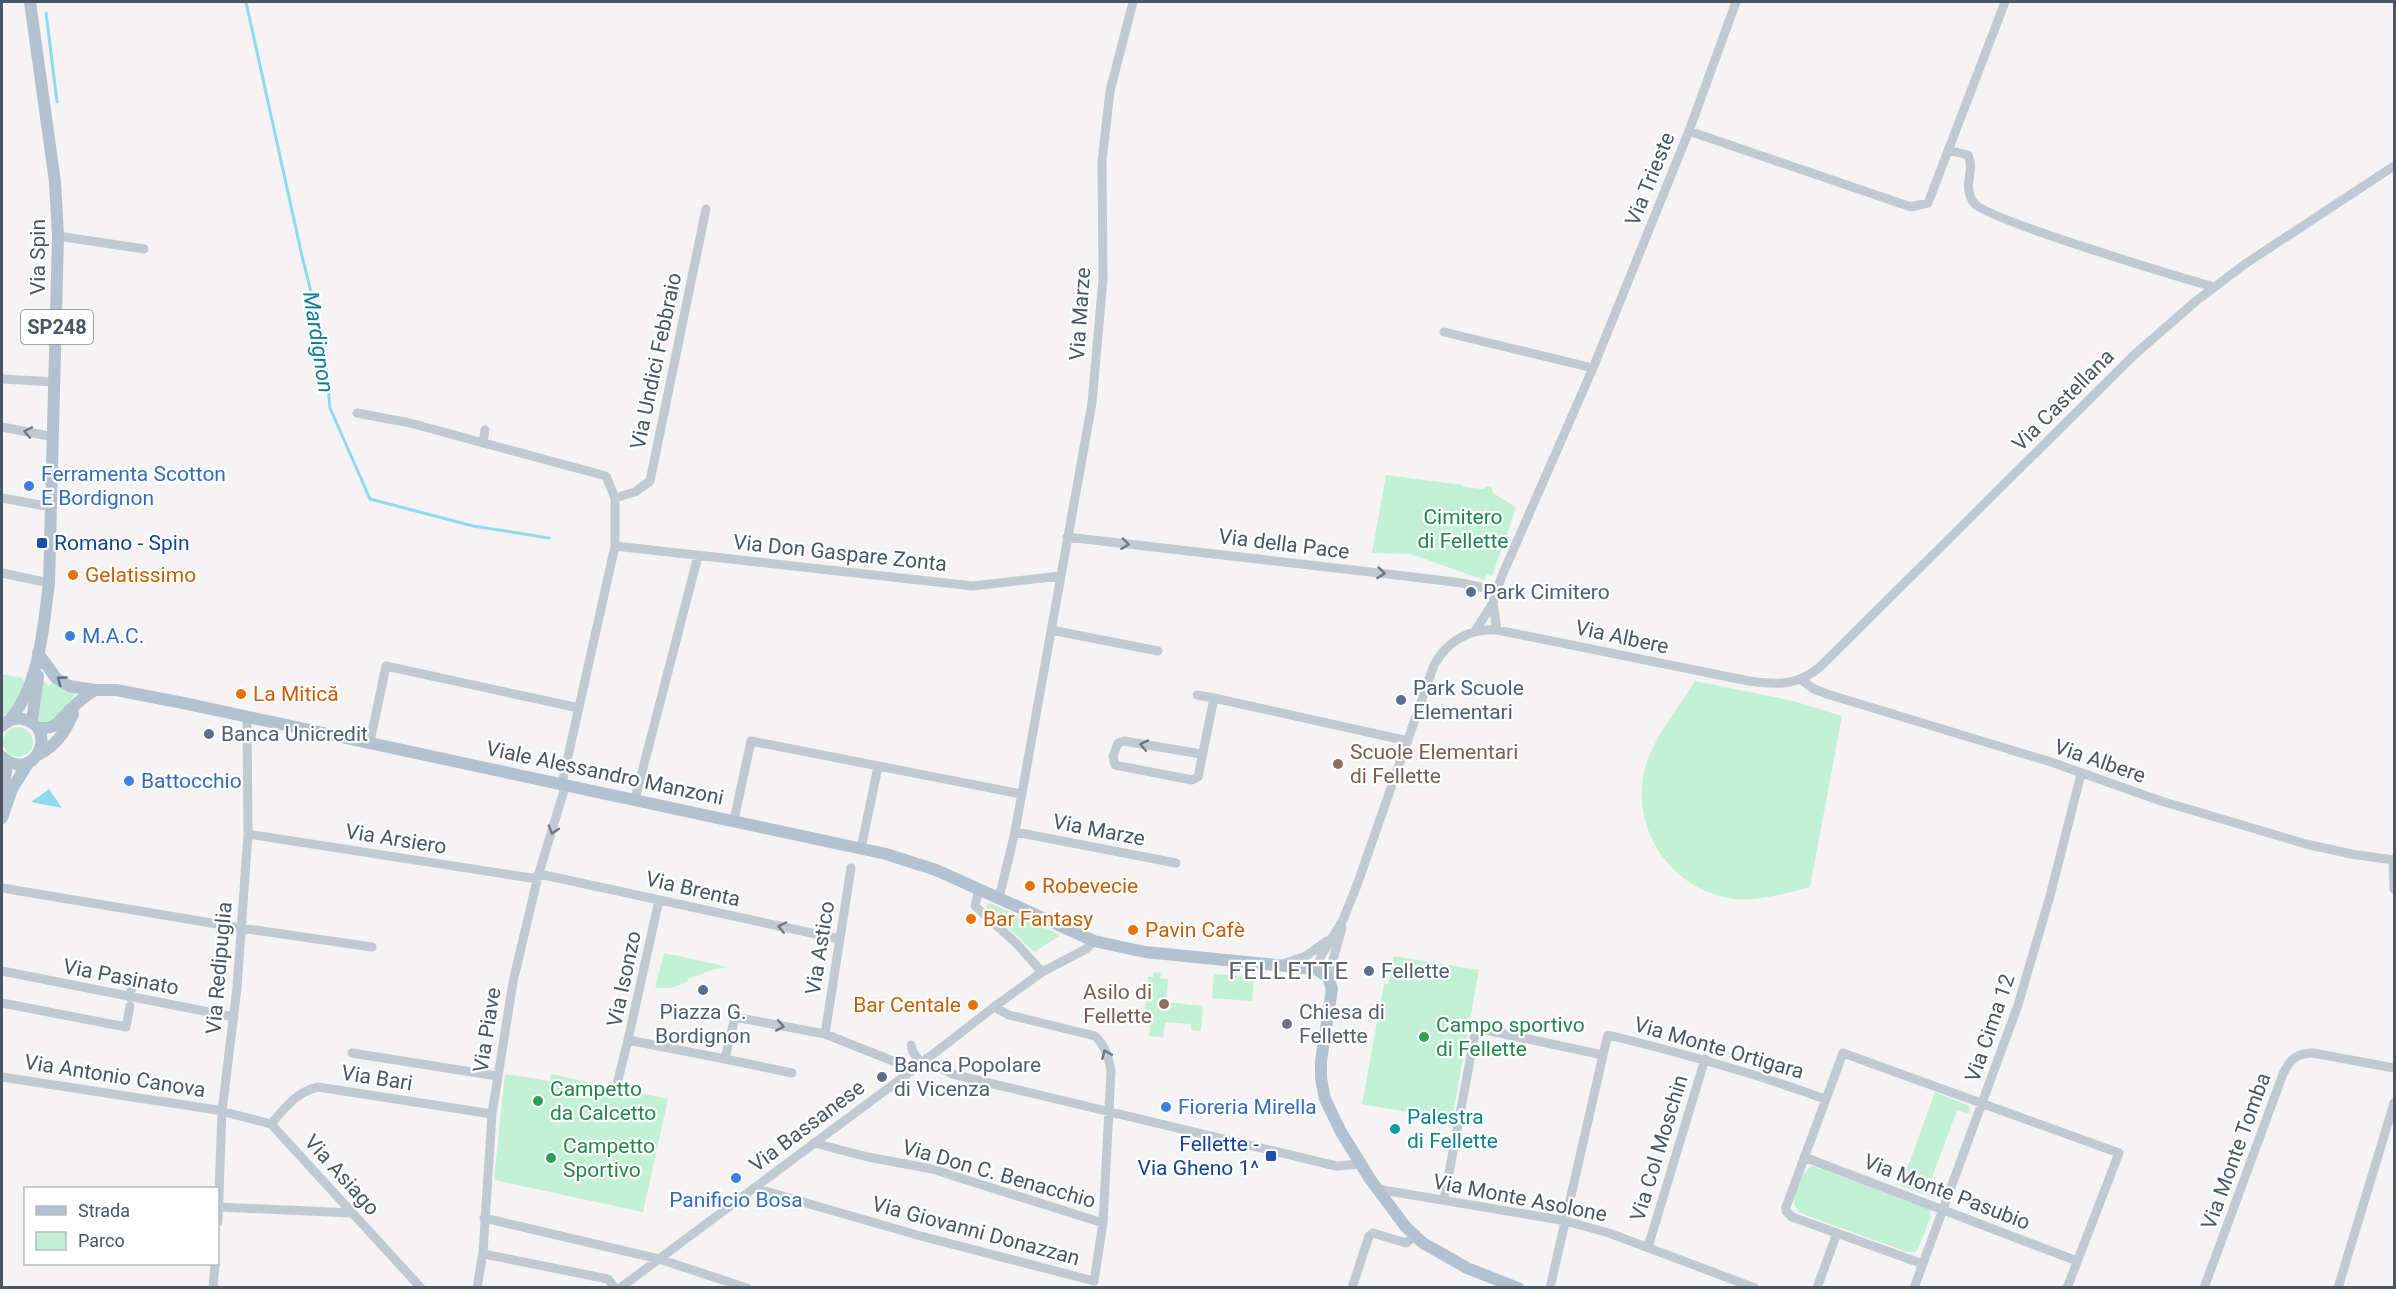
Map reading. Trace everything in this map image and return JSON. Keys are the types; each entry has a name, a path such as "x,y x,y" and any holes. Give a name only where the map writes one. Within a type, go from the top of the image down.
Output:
{"main road":[{"name":"Via Spin","path":"30,2 54,172 58,236 49,583 38,655 34,725 42,741 33,759"},
{"name":"Via Spin","path":"5,723 23,702 38,655"},
{"name":"Viale Alessandro Manzoni","path":"38,655 60,682 74,688 123,691 247,716 734,820 910,861 979,889 1094,941 1145,952 1316,969"},
{"path":"34,725 45,729 52,727 78,702 95,690"},
{"path":"3,758 15,765 33,759 49,749 57,742 78,702"},
{"name":"Via Spin","path":"5,723 24,719 34,725"},
{"path":"2,791 6,772 3,758"},
{"path":"2,818 12,789 33,759"},
{"path":"1316,969 1328,977 1332,989 1322,1061 1323,1088 1331,1114 1361,1164 1377,1189 1415,1236 1455,1262 1512,1286"}],"street":[{"name":"Via Marze","path":"999,898 1015,832 1092,403 1103,279 1102,161 1109,103 1133,2"},
{"name":"Via Trieste","path":"1475,631 1493,603 1593,368 1689,131 1736,2"},
{"path":"1689,131 1911,207 1928,203 2006,2"},
{"path":"1948,150 1968,155 1971,162 1967,190 1975,205 2025,226 2214,287"},
{"name":"Via Castellana","path":"1781,684 1800,679 1821,666 2133,356 2214,287 2394,166"},
{"name":"Via Undici Febbraio","path":"615,498 635,492 650,481 706,209"},
{"path":"58,236 144,249"},
{"path":"1444,332 1593,368"},
{"path":"2,379 56,381"},
{"path":"357,413 410,423 606,476 615,498 615,546 564,784"},
{"path":"2,427 54,437"},
{"path":"483,443 485,430"},
{"path":"2,498 51,507"},
{"name":"Via della Pace","path":"1067,537 1462,583 1497,591"},
{"name":"Via Don Gaspare Zonta","path":"615,546 973,586 1060,576"},
{"path":"635,799 698,556"},
{"path":"2,573 49,583"},
{"name":"Via Trieste","path":"1493,603 1497,630"},
{"path":"1051,630 1158,651"},
{"name":"Via Albere","path":"1408,741 1434,665 1445,650 1458,639 1475,631 1497,630 1749,681 1781,684"},
{"path":"370,742 386,666 579,708"},
{"name":"Via Albere","path":"1800,679 1814,689 1827,694 2051,762 2161,801 2306,844 2350,854 2394,860"},
{"path":"1197,695 1408,741 1372,847 1343,920 1336,954 1328,977"},
{"path":"1201,754 1124,741 1118,743 1113,756 1115,765 1192,780 1198,777 1214,698"},
{"name":"Via Redipuglia","path":"219,1207 222,1111 234,1017 248,834 247,716"},
{"path":"734,820 751,741 1021,794"},
{"path":"861,848 878,767"},
{"name":"Via Cima 12","path":"1914,1287 2021,994 2050,896 2081,774"},
{"name":"Via Piave","path":"477,1287 483,1252 492,1114 513,982 538,876 564,784"},
{"name":"Via Marze","path":"1015,832 1176,863"},
{"name":"Via Arsiero","path":"248,834 531,878 538,876"},
{"path":"2394,860 2394,889"},
{"name":"Via Astico","path":"825,1034 851,868"},
{"name":"Via Brenta","path":"538,876 544,875 839,939"},
{"path":"2,888 241,928 372,947"},
{"path":"979,889 975,906 1017,944 1042,972"},
{"name":"Via Isonzo","path":"616,1088 659,900"},
{"path":"1316,969 1343,920"},
{"path":"1283,964 1306,956 1333,936"},
{"name":"Via Bassanese","path":"620,1287 994,1007 1042,972 1086,949 1094,941"},
{"name":"Via Pasinato","path":"2,971 130,1001 234,1017"},
{"path":"2,1003 126,1027 135,978"},
{"name":"Via Giovanni Donazzan","path":"754,1188 917,1235 1094,1281 1103,1222 1110,1061 1100,1041 1086,1034 1009,1015 994,1007"},
{"path":"725,1059 735,1017 825,1034 898,1063 910,1072"},
{"path":"1444,1200 1476,1028 1603,1055 1550,1287"},
{"name":"Via Monte Ortigara","path":"1603,1055 1608,1035 1705,1059 1825,1099"},
{"name":"Via Isonzo","path":"628,1040 792,1073"},
{"path":"911,1045 913,1052 924,1060 952,1074 1336,1166 1361,1164"},
{"path":"351,1053 497,1076"},
{"path":"1923,1264 1792,1217 1786,1211 1843,1053 2119,1153 2067,1287"},
{"name":"Via Monte Tomba","path":"2204,1287 2283,1074 2291,1059 2305,1053 2313,1053 2394,1068"},
{"name":"Via Col Moschin","path":"1648,1247 1705,1059"},
{"name":"Via Antonio Canova","path":"2,1077 222,1111"},
{"name":"Via Bari","path":"271,1124 296,1095 318,1088 492,1114"},
{"path":"2338,1287 2394,1103"},
{"path":"222,1111 271,1124"},
{"name":"Via Asiago","path":"271,1124 421,1287"},
{"name":"Via Don C. Benacchio","path":"814,1143 868,1157 932,1169 1103,1222"},
{"name":"Via Monte Pasubio","path":"1804,1157 2077,1261"},
{"name":"Via Monte Asolone","path":"1377,1189 1566,1221 1648,1247 1755,1287"},
{"path":"219,1207 352,1213"},
{"path":"484,1218 659,1259 747,1287"},
{"path":"1352,1287 1369,1236 1373,1233 1406,1243 1415,1236"},
{"path":"1817,1287 1837,1233"},
{"path":"483,1252 608,1279 615,1287"},
{"path":"213,1287 215,1265"}],"green space":[{"name":"Cimitero di Fellette","path":"1386,475 1462,485 1462,487 1483,489 1487,486 1492,488 1493,493 1514,506 1516,508 1492,576 1487,574 1484,580 1411,554 1372,553"},
{"path":"2,674 22,678 25,684 13,708 2,718"},
{"path":"42,680 49,686 54,682 77,692 61,712 48,723 41,722 39,719"},
{"path":"1695,681 1793,701 1842,716 1810,887 1770,897 1748,899 1729,898 1709,892 1691,883 1675,870 1651,838 1642,798 1646,765 1664,727"},
{"path":"18,727 29,731 33,742 29,753 18,757 7,753 3,742 7,731"},
{"path":"988,903 1061,935 1034,952 987,909"},
{"path":"664,953 729,967 712,970 671,988 655,988"},
{"name":"Campo sportivo di Fellette","path":"1394,956 1479,970 1451,1125 1412,1118 1413,1113 1362,1104 1384,984 1388,984"},
{"path":"1154,972 1161,973 1160,978 1168,979 1166,1002 1203,1006 1201,1031 1191,1030 1191,1024 1165,1022 1163,1037 1149,1036 1151,1010 1145,1009 1148,977 1153,977"},
{"path":"1214,974 1254,977 1252,1001 1212,998"},
{"path":"505,1074 550,1081 551,1074 668,1099 643,1212 494,1180"},
{"path":"1935,1092 1968,1105 1970,1109 1969,1114 1957,1110 1929,1186 1940,1191 1937,1196 1933,1197 1901,1186"},
{"path":"1813,1166 1929,1209 1931,1216 1918,1249 1915,1252 1907,1252 1800,1213 1794,1205 1795,1194 1805,1172"}],"water":[{"path":"49,789 62,808 31,802"}],"waterway":[{"name":"Mardignon","path":"246,2 302,256 324,344 330,408 370,499 473,526 549,538"},
{"path":"46,13 57,102"}],"place":[{"name":"Ferramenta Scotton E Bordignon","path":"29,486"},
{"name":"Romano - Spin","path":"42,543"},
{"name":"Gelatissimo","path":"73,575"},
{"name":"Park Cimitero","path":"1471,592"},
{"name":"M.A.C.","path":"70,636"},
{"name":"La Mitică","path":"241,694"},
{"name":"Park Scuole Elementari","path":"1401,700"},
{"name":"Banca Unicredit","path":"209,734"},
{"name":"Scuole Elementari di Fellette","path":"1338,764"},
{"name":"Battocchio","path":"129,781"},
{"name":"Robevecie","path":"1030,886"},
{"name":"Bar Fantasy","path":"971,919"},
{"name":"Pavin Cafè","path":"1133,930"},
{"name":"Fellette","path":"1369,971"},
{"name":"Piazza G. Bordignon","path":"703,990"},
{"name":"Asilo di Fellette","path":"1164,1004"},
{"name":"Bar Centale","path":"973,1005"},
{"name":"Chiesa di Fellette","path":"1287,1024"},
{"name":"Campo sportivo di Fellette","path":"1424,1037"},
{"name":"Banca Popolare di Vicenza","path":"882,1077"},
{"name":"Campetto da Calcetto","path":"538,1101"},
{"name":"Fioreria Mirella","path":"1166,1107"},
{"name":"Palestra di Fellette","path":"1395,1129"},
{"name":"Fellette - Via Gheno 1^","path":"1271,1156"},
{"name":"Campetto Sportivo","path":"551,1158"},
{"name":"Panificio Bosa","path":"736,1178"}],"district":[{"name":"FELLETTE","path":"1289,971"}]}
